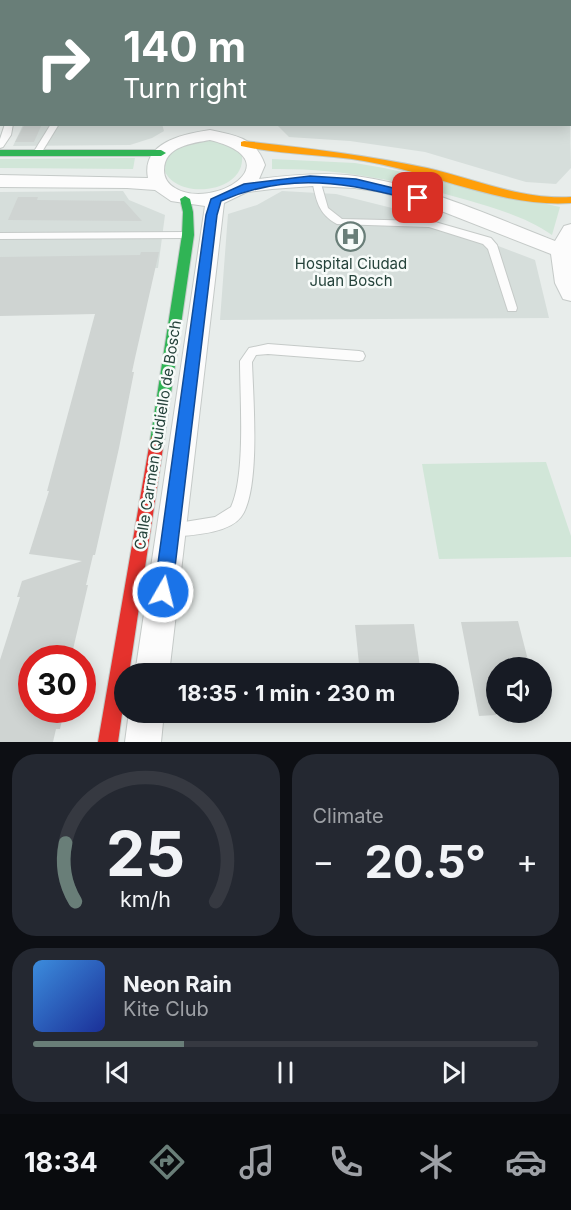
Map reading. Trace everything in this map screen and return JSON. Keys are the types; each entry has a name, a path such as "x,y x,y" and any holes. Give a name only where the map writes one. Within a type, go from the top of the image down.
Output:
{"street":[{"path":"560,250 439,205 365,184 285,180 244,187 216,199 185,199 174,196 159,185 154,175 155,163 161,153 174,144 192,137 210,135 229,137 243,144 276,151 337,154 438,174 519,196 554,201 571,200"},
{"path":"243,144 253,153 257,164 254,176 244,187"},
{"path":"0,153 161,153"},
{"path":"0,181 127,182 159,185"},
{"name":"Calle Carmen Quidiello de Bosch","path":"108,742 175,330 188,235 189,212 185,199"},
{"name":"Calle Carmen Quidiello de Bosch","path":"153,663 212,215 216,199"},
{"path":"571,231 560,250 566,283 571,293"},
{"path":"143,742 146,723"}],"lane":[{"path":"0,145 7,135 9,126"},
{"path":"37,153 54,126"},
{"path":"316,180 323,212 340,222 429,224 487,241 493,248 512,308"},
{"path":"429,224 439,205"},
{"path":"0,236 188,235"},
{"path":"171,530 223,522 238,510 246,476 246,361 254,351 268,349 359,356"}],"shaded area":[{"path":"23,126 163,126 164,131 152,138 130,145 13,146"},
{"path":"278,126 570,126 571,168 556,184 526,182 425,152 350,141 289,137"},
{"path":"123,191 129,200 165,215 158,268 0,268 0,192"},
{"name":"Hospital Ciudad Juan Bosch","path":"282,191 336,194 412,213 535,260 549,318 220,320 228,214 257,205"}],"green space":[{"path":"206,138 229,143 242,156 240,169 232,179 220,186 192,189 178,185 168,177 163,165 172,149"},
{"path":"135,158 133,169 0,168 0,159"},
{"path":"272,159 355,163 560,207 552,235 511,214 443,193 346,173 272,169"},
{"path":"546,462 571,536 571,557 439,559 422,464"}],"building":[{"path":"24,126 41,126 34,142 15,142"},
{"path":"18,197 38,197 37,200 124,201 142,221 8,220"},
{"path":"141,252 159,252 132,372 134,372 119,448 74,645 18,645 18,723 61,723 60,729 56,729 53,742 0,742 0,660 20,597 17,597 22,581 82,561 29,554 49,491 47,491 95,314 0,316 0,257 140,255"},
{"path":"518,621 527,657 486,657 486,716 479,716 461,622"},
{"path":"414,624 419,663 359,663 355,625"}],"traffic: fast":[{"path":"0,153 161,153"},
{"path":"157,441 188,235 188,212 185,199"}],"traffic: slow":[{"path":"244,144 365,158 429,172 522,198 571,200"}],"traffic: jam":[{"path":"108,742 157,441"}],"place":[{"name":"Hospital Ciudad Juan Bosch","path":"351,237"}],"route":[{"path":"163,592 212,215 216,199 244,187 285,180 310,179 356,182 418,198"}]}
